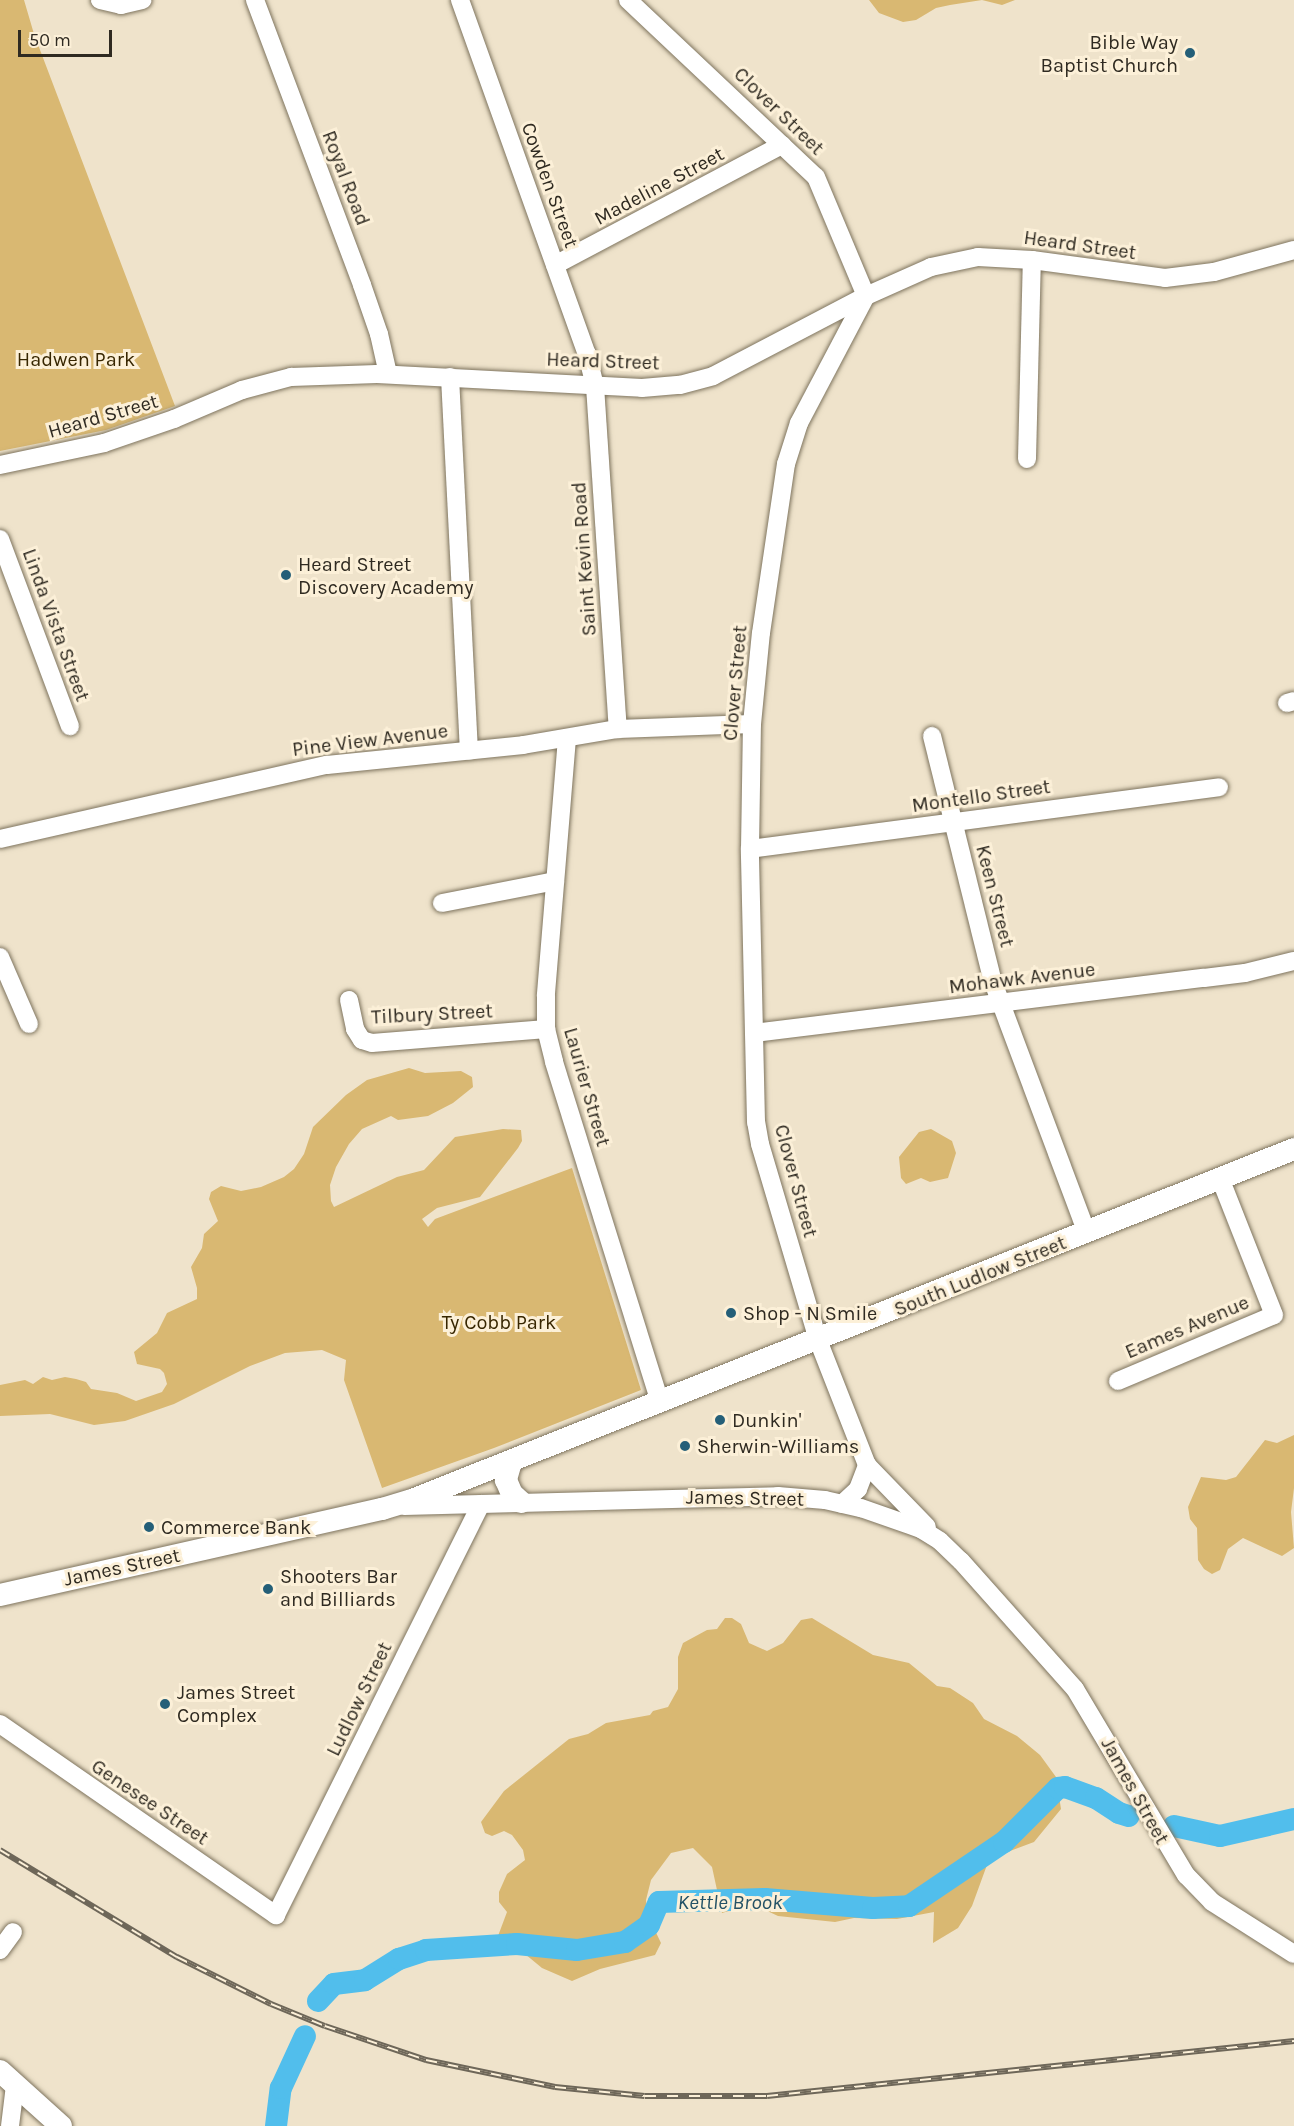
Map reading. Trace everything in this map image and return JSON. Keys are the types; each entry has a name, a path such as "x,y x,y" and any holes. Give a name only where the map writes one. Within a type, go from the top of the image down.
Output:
{"main road":[{"name":"South Ludlow Street","path":"392,1507 1088,1233 1287,1151"},
{"path":"511,1462 506,1480 512,1494 521,1502"},
{"name":"James Street","path":"0,1594 392,1507"},
{"path":"8,2078 61,2126"}],"street":[{"path":"100,0 121,5 142,0"},
{"name":"Royal Road","path":"255,0 362,285 379,334 388,374"},
{"name":"Cowden Street","path":"460,0 555,265 595,386"},
{"name":"Clover Street","path":"628,0 816,177 866,296 799,423 786,464 761,633 752,724 750,849 756,1122 760,1144 818,1340 867,1465 945,1546"},
{"name":"Madeline Street","path":"555,265 783,145"},
{"name":"Heard Street","path":"0,465 104,443 174,419 266,382 291,376 388,374 642,388 697,381 743,361 866,296 931,267 964,259 995,257 1032,260 1165,278 1214,272 1294,250"},
{"path":"1027,459 1032,260"},
{"path":"450,377 469,751"},
{"name":"Saint Kevin Road","path":"595,386 618,729"},
{"name":"Linda Vista Street","path":"0,539 70,726"},
{"name":"Pine View Avenue","path":"0,839 327,765 469,751 618,729 752,724"},
{"name":"Keen Street","path":"933,736 1000,1003 1088,1233"},
{"name":"Laurier Street","path":"567,738 545,1012 546,1029 554,1062 660,1402"},
{"name":"Montello Street","path":"750,849 1219,787"},
{"path":"442,903 555,881"},
{"path":"0,957 29,1024"},
{"name":"Mohawk Avenue","path":"754,1033 1245,973 1294,961"},
{"name":"Tilbury Street","path":"349,1000 356,1029 362,1040 372,1043 546,1029"},
{"name":"Eames Avenue","path":"1118,1381 1274,1315 1220,1178"},
{"path":"842,1504 858,1489 867,1465"},
{"name":"James Street","path":"392,1507 745,1495 795,1497 842,1504 898,1519 921,1529 945,1546 1033,1639 1074,1689 1186,1875 1212,1902 1294,1954"},
{"name":"Ludlow Street","path":"276,1915 481,1504"},
{"name":"Genesee Street","path":"0,1724 276,1915"},
{"path":"0,1950 13,1932"},
{"path":"8,2078 10,2126"}],"green space":[{"name":"Hadwen Park","path":"0,0 24,0 34,34 175,406 106,430 0,451"},
{"path":"869,0 982,0 936,8 916,20 903,22 879,13"},
{"path":"982,0 1015,0 1002,5"},
{"name":"Ty Cobb Park","path":"409,1068 425,1073 461,1071 472,1077 473,1087 453,1103 428,1116 398,1120 391,1116 362,1129 349,1144 336,1167 330,1185 331,1201 334,1207 397,1177 424,1170 455,1137 503,1129 521,1130 522,1141 518,1148 480,1197 437,1208 422,1219 428,1227 435,1219 572,1168 641,1390 494,1448 382,1488 344,1380 346,1360 322,1350 285,1353 250,1366 174,1404 125,1421 94,1425 50,1414 0,1416 0,1385 25,1380 33,1384 43,1377 52,1380 65,1377 76,1379 86,1382 91,1389 117,1393 136,1401 162,1392 167,1384 164,1373 160,1369 137,1364 134,1352 157,1333 167,1313 197,1299 197,1288 191,1267 202,1248 204,1234 218,1221 209,1199 211,1192 221,1186 241,1191 261,1187 284,1177 294,1169 304,1154 313,1127 346,1095 367,1080"},
{"path":"931,1129 952,1141 956,1153 948,1178 930,1182 921,1178 906,1184 901,1178 899,1157 919,1132"},
{"path":"1294,1435 1294,1488 1291,1512 1294,1548 1282,1556 1243,1538 1228,1549 1220,1570 1212,1574 1204,1569 1198,1560 1197,1528 1190,1519 1188,1507 1201,1477 1226,1480 1236,1477 1265,1440 1277,1443"},
{"path":"725,1618 732,1618 741,1624 749,1643 767,1651 783,1643 801,1620 812,1618 873,1655 909,1663 937,1686 950,1688 973,1703 984,1719 1017,1736 1040,1755 1056,1777 1061,1809 1034,1842 1010,1851 998,1849 991,1854 972,1906 958,1928 933,1943 934,1912 897,1919 854,1918 835,1922 778,1916 752,1904 722,1913 712,1867 693,1848 671,1853 651,1880 646,1900 647,1914 661,1943 655,1955 600,1969 572,1981 542,1968 525,1954 510,1950 498,1936 507,1912 499,1902 499,1892 507,1874 525,1860 523,1850 512,1835 504,1831 492,1836 485,1833 481,1822 504,1791 569,1739 588,1734 606,1723 650,1715 653,1711 668,1707 678,1689 678,1657 683,1643 707,1630 717,1629"}],"waterway":[{"name":"Kettle Brook","path":"318,2001 334,1984 365,1980 399,1959 426,1950 517,1944 577,1950 625,1942 649,1925 659,1902 765,1899 873,1908 909,1906 1004,1842 1058,1788 1065,1787 1096,1798 1119,1813 1129,1816"},
{"name":"Kettle Brook","path":"1174,1826 1220,1836 1294,1819"},
{"name":"Kettle Brook","path":"276,2126 281,2088 305,2036"}],"railway":[{"path":"0,1850 177,1957 271,2004 325,2026 426,2060 555,2087 645,2096 767,2096 1294,2041"}],"place":[{"name":"Bible Way Baptist Church","path":"1190,53"},
{"name":"Heard Street Discovery Academy","path":"286,575"},
{"name":"Shop - N Smile","path":"731,1313"},
{"name":"Dunkin'","path":"720,1420"},
{"name":"Sherwin-Williams","path":"685,1446"},
{"name":"Commerce Bank","path":"149,1527"},
{"name":"Shooters Bar and Billiards","path":"268,1589"},
{"name":"James Street Complex","path":"165,1704"}]}
